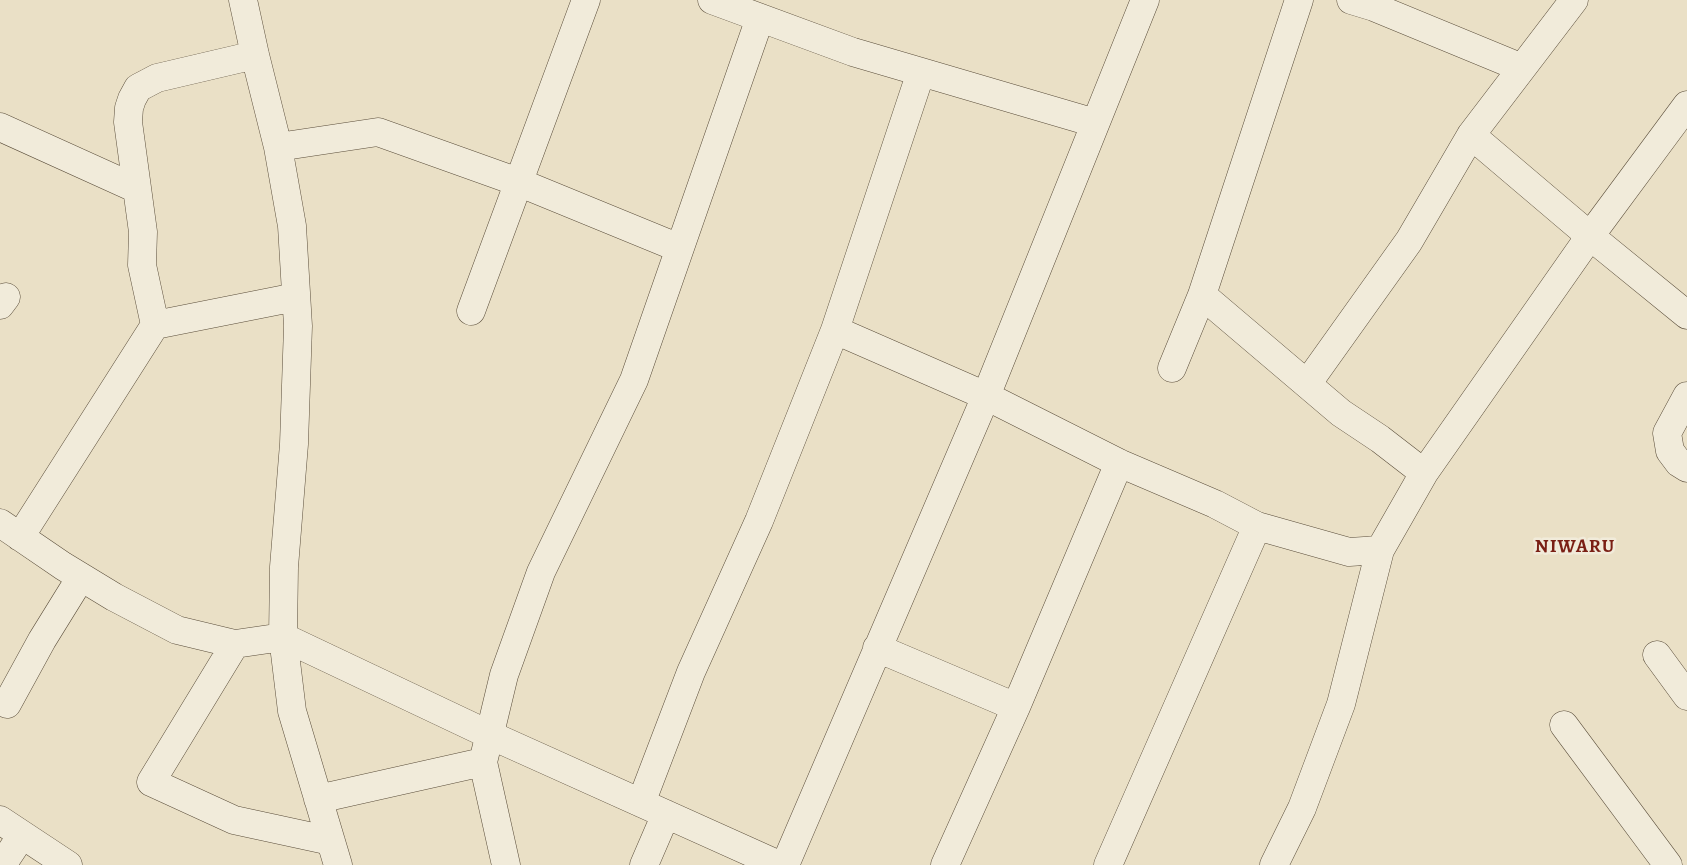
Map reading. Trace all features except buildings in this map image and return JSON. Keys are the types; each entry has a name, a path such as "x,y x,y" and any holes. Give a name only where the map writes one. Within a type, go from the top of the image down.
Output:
{"street":[{"path":"243,0 278,146 292,226 298,326 294,444 284,567 283,637 292,711 334,853"},
{"path":"472,311 586,0"},
{"path":"712,0 748,10 853,52 1095,123"},
{"path":"785,865 986,396 1145,0"},
{"path":"1172,368 1202,295 1299,0"},
{"path":"1351,0 1382,10 1522,68"},
{"path":"1306,384 1409,241 1471,135 1574,0"},
{"path":"506,865 483,762 504,675 541,572 634,380 679,248 748,10"},
{"path":"155,325 142,265 143,232 128,122 129,108 138,88 157,78 255,55"},
{"path":"641,803 691,672 759,522 835,330 921,72"},
{"path":"1274,865 1302,808 1341,704 1380,550 1424,473 1590,236 1687,105"},
{"path":"0,127 137,189"},
{"path":"278,146 378,132 518,182 679,248"},
{"path":"1471,135 1687,315"},
{"path":"1202,295 1341,413 1380,439 1424,473"},
{"path":"296,297 155,325 10,530 114,597 177,630 235,644 283,637 490,735 779,865"},
{"path":"835,330 986,396 1119,463 1216,504 1257,526 1349,552 1380,550"},
{"path":"1687,396 1667,433 1670,451 1679,463 1687,468"},
{"path":"945,865 1016,707 1119,463"},
{"path":"1108,865 1257,526"},
{"path":"7,704 42,640 81,577"},
{"path":"235,644 151,782 234,820 334,853"},
{"path":"877,648 1016,707"},
{"path":"1657,655 1687,696"},
{"path":"1564,725 1668,865"},
{"path":"318,799 483,762"},
{"path":"644,865 666,814"},
{"path":"0,820 68,865"},
{"path":"2,865 22,835"},
{"path":"1679,865 1687,858"}],"district":[{"name":"NIWARU","path":"1575,547"}]}
